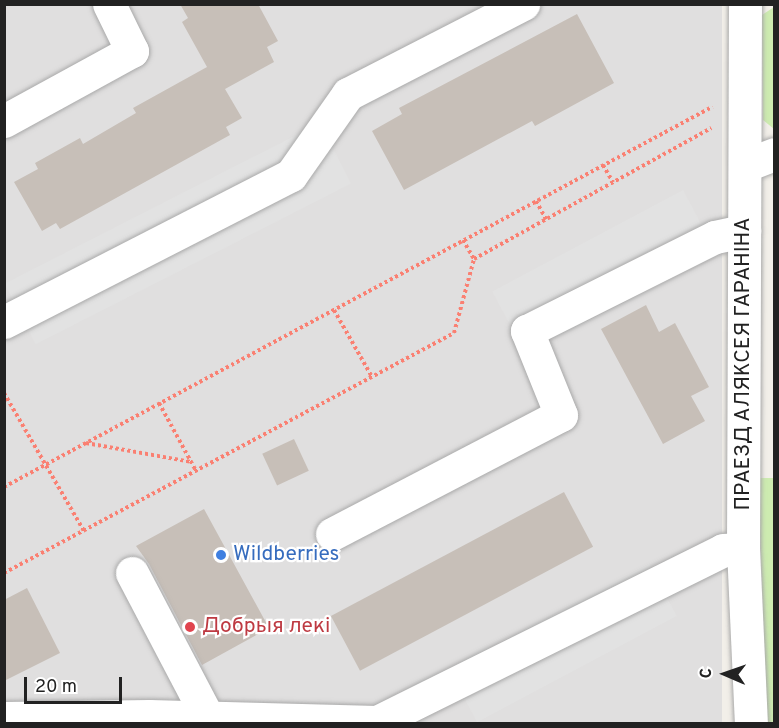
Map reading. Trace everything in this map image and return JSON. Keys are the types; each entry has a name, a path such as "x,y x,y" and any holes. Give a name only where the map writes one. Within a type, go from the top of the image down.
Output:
{"street":[{"path":"4,121 132,51 109,4"},
{"path":"4,322 291,175 348,94 523,4"},
{"name":"ПРАЕЗД АЛЯКСЕЯ ГАРАНІНА","path":"745,4 760,160 744,231 743,549 750,723"},
{"path":"332,534 561,415 527,331 716,237 744,231"},
{"path":"4,718 149,720 208,718 377,722 723,550 743,549"},
{"path":"132,573 208,718"}],"path":[{"path":"4,487 720,102"},
{"path":"474,259 719,124"},
{"path":"603,165 613,182"},
{"path":"536,201 546,219"},
{"path":"4,573 454,333 474,259 463,240"},
{"path":"334,310 372,377"},
{"path":"4,393 84,531"},
{"path":"159,403 196,471"},
{"path":"85,443 192,462"}],"shaded area":[{"path":"4,5 722,5 722,723 4,723"},
{"path":"320,123 351,184 35,344 5,284"},
{"path":"683,190 701,224 510,325 492,291"},
{"path":"649,564 677,616 477,722 449,670"}],"green space":[{"path":"774,7 774,129 763,120 762,15"},
{"path":"758,478 774,478 774,723 767,723"}],"building":[{"path":"180,4 258,4 278,41 267,47 274,62 225,89 242,118 226,127 230,135 60,229 56,223 42,231 14,182 38,169 35,163 80,138 83,144 136,113 133,108 207,67 182,22 188,18"},
{"path":"577,14 614,83 535,126 532,121 404,190 372,131 402,114 399,108"},
{"path":"646,305 659,332 675,323 709,387 691,396 705,421 663,444 601,329"},
{"path":"294,439 309,471 277,486 262,454"},
{"path":"564,492 593,547 360,671 331,616"},
{"path":"204,509 269,628 202,665 149,564 136,546"},
{"path":"27,588 60,653 4,681 4,600"}],"place":[{"name":"Wildberries","path":"221,555"},
{"name":"Добрыя лекі","path":"190,627"}]}
